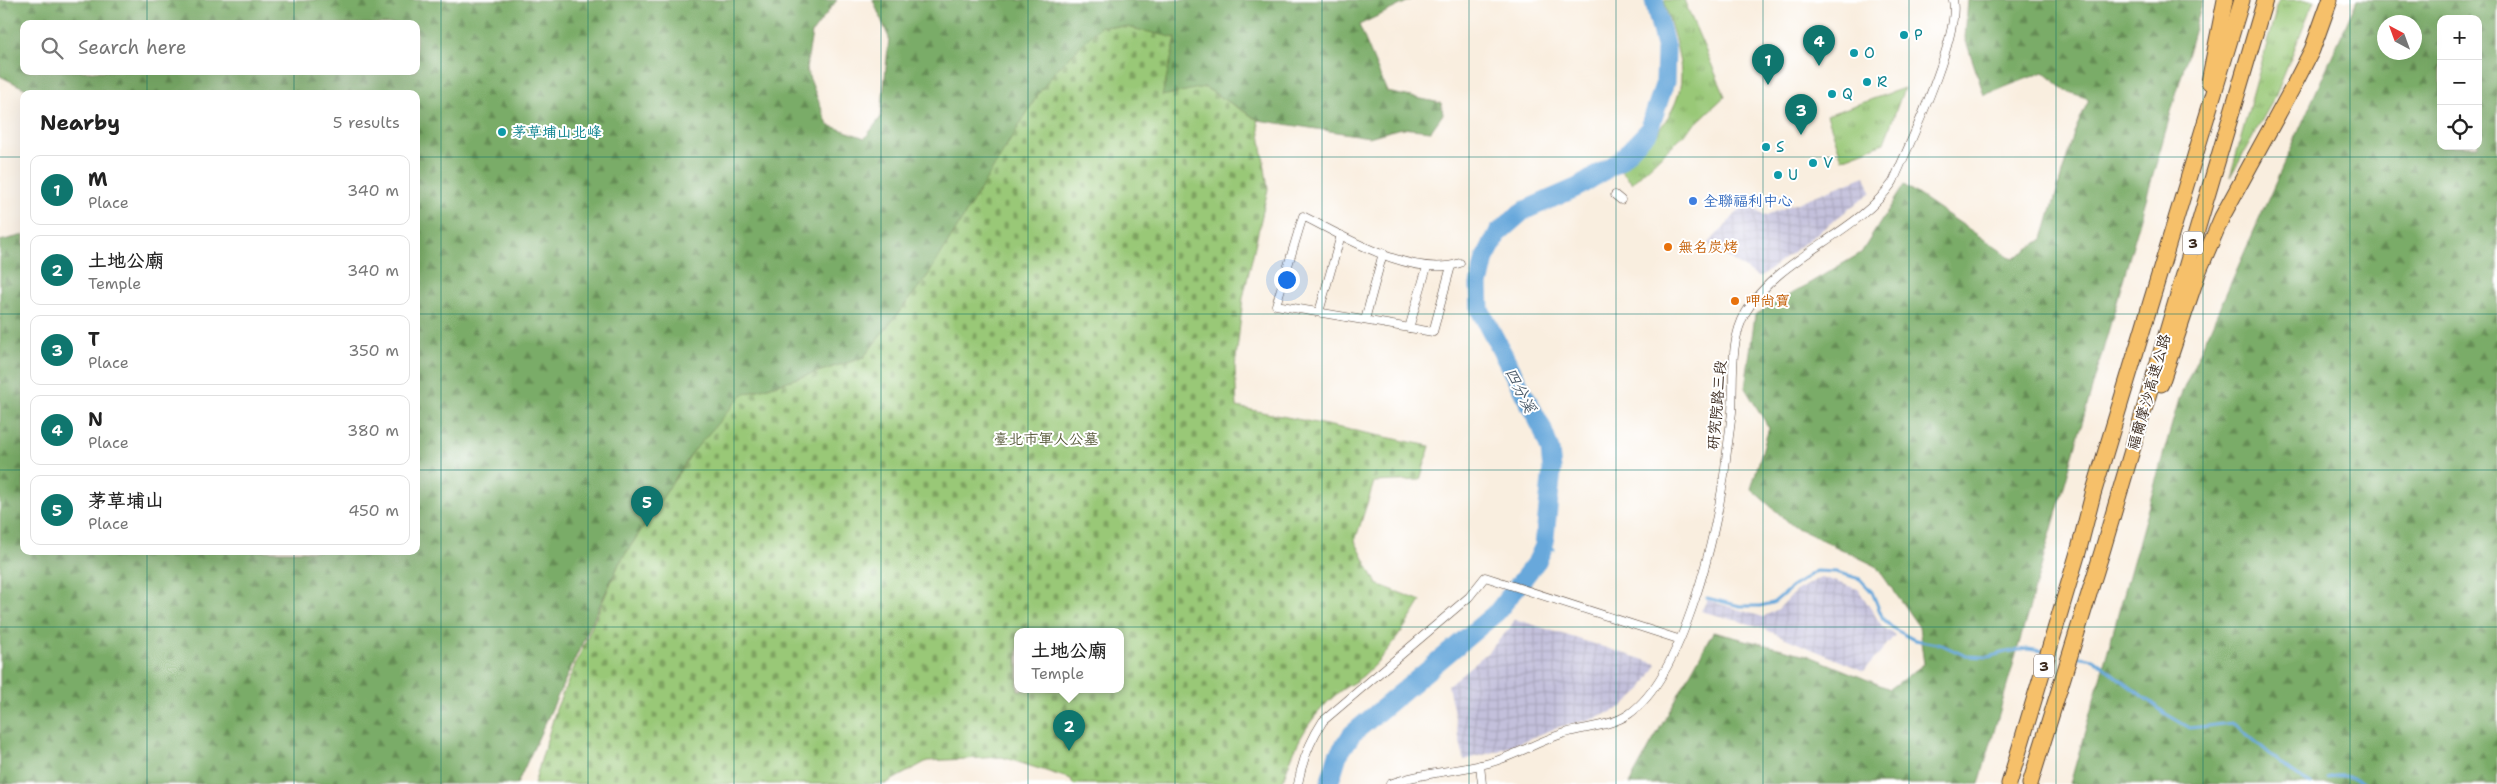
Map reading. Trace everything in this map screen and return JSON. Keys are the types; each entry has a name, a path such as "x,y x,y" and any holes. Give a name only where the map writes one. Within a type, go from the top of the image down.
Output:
{"highway":[{"path":"2193,168 2225,0"},
{"name":"福爾摩沙高速公路","path":"2009,784 2079,549 2093,494 2193,168 2242,0"},
{"name":"福爾摩沙高速公路","path":"2030,784 2102,552 2265,0"},
{"path":"2122,485 2170,361 2198,273 2222,216 2294,87 2312,50 2330,0"}],"street":[{"name":"研究院路三段","path":"1390,784 1480,765 1562,734 1602,725 1629,714 1648,695 1660,676 1678,639 1700,586 1718,517 1731,416 1736,337 1745,313 1777,277 1840,232 1885,194 1893,182 1933,88 1949,42 1954,19 1953,0"},
{"path":"1452,266 1433,332 1276,305 1303,216 1383,253 1428,267 1452,266 1460,263"},
{"path":"1318,312 1341,235"},
{"path":"1365,320 1383,253"},
{"path":"1409,328 1428,267"},
{"path":"1298,784 1302,762 1311,739 1324,721 1469,596 1485,577 1678,639"},
{"path":"1480,765 1482,784"}],"shaded area":[{"path":"1865,176 1871,192 1759,278 1708,244 1746,203 1764,216"},
{"path":"1821,577 1858,589 1882,626 1895,635 1864,671 1757,626 1701,611 1707,600 1763,617 1778,609 1796,591"},
{"path":"1515,619 1657,664 1642,689 1622,707 1597,718 1559,727 1498,751 1464,760 1448,685 1487,653 1509,629"}],"green space":[{"path":"0,0 837,0 812,33 806,69 828,125 865,138 881,117 889,38 873,0 1411,0 1359,25 1387,92 1441,103 1443,114 1431,131 1401,128 1369,137 1258,120 1204,87 929,274 863,358 743,395 692,453 619,564 517,784 0,784 0,241 20,236 20,555 420,555 420,90 28,90 0,76"},
{"path":"1664,0 1684,0 1725,96 1632,183 1621,171 1651,139 1669,116 1680,89 1679,57"},
{"path":"1968,0 2203,0 1979,784 1629,784 1713,632 1807,655 1890,689 1924,664 1919,627 1876,566 1793,526 1751,489 1769,428 1745,388 1755,315 1861,253 1904,185 2013,259 2043,239 2074,133 2089,99 2066,91 2044,72 1984,95 1965,38"},
{"path":"2279,0 2314,0 2276,95 2230,177"},
{"path":"2357,0 2497,0 2497,784 2070,784 2179,399"},
{"name":"臺北市軍人公墓","path":"1101,26 1126,27 1176,38 1162,96 1204,87 1258,120 1268,189 1243,298 1235,368 1237,407 1430,446 1420,480 1374,482 1355,541 1377,584 1421,601 1396,640 1373,666 1359,679 1340,691 1311,722 1297,744 1282,784 1073,784 1071,779 1002,757 927,761 885,784 534,784 556,709 619,564 692,453 742,395 863,358 929,274 1039,93 1056,70"},
{"path":"1904,88 1884,143 1842,159 1827,115"}],"waterway":[{"name":"四分溪","path":"1329,784 1338,755 1352,734 1497,612 1537,561 1544,546 1552,470 1550,450 1542,428 1480,310 1479,285 1485,258 1498,233 1523,211 1578,187 1618,162 1649,130 1665,82 1666,50 1654,0"},
{"path":"1544,546 1554,549"},
{"path":"1707,598 1740,606 1760,606 1773,603 1816,571 1836,572 1860,579 1872,592 1883,619 1894,629 1915,640 1942,645 1966,656 1988,657 2027,649 2043,651"},
{"path":"2074,656 2093,659 2166,714 2190,728 2232,723 2290,771 2311,784"},
{"path":"2328,778 2347,776 2366,784"}],"place":[{"name":"P","path":"1904,35"},
{"name":"O","path":"1854,53"},
{"name":"N","path":"1819,66"},
{"name":"R","path":"1867,82"},
{"name":"M","path":"1768,85"},
{"name":"Q","path":"1832,94"},
{"name":"茅草埔山北峰","path":"502,132"},
{"name":"T","path":"1801,135"},
{"name":"S","path":"1766,147"},
{"name":"V","path":"1813,163"},
{"name":"U","path":"1778,175"},
{"name":"全聯福利中心","path":"1693,201"},
{"name":"無名炭烤","path":"1668,247"},
{"name":"呷尚寶","path":"1735,301"},
{"name":"茅草埔山","path":"647,527"},
{"name":"土地公廟","path":"1069,751"}]}
